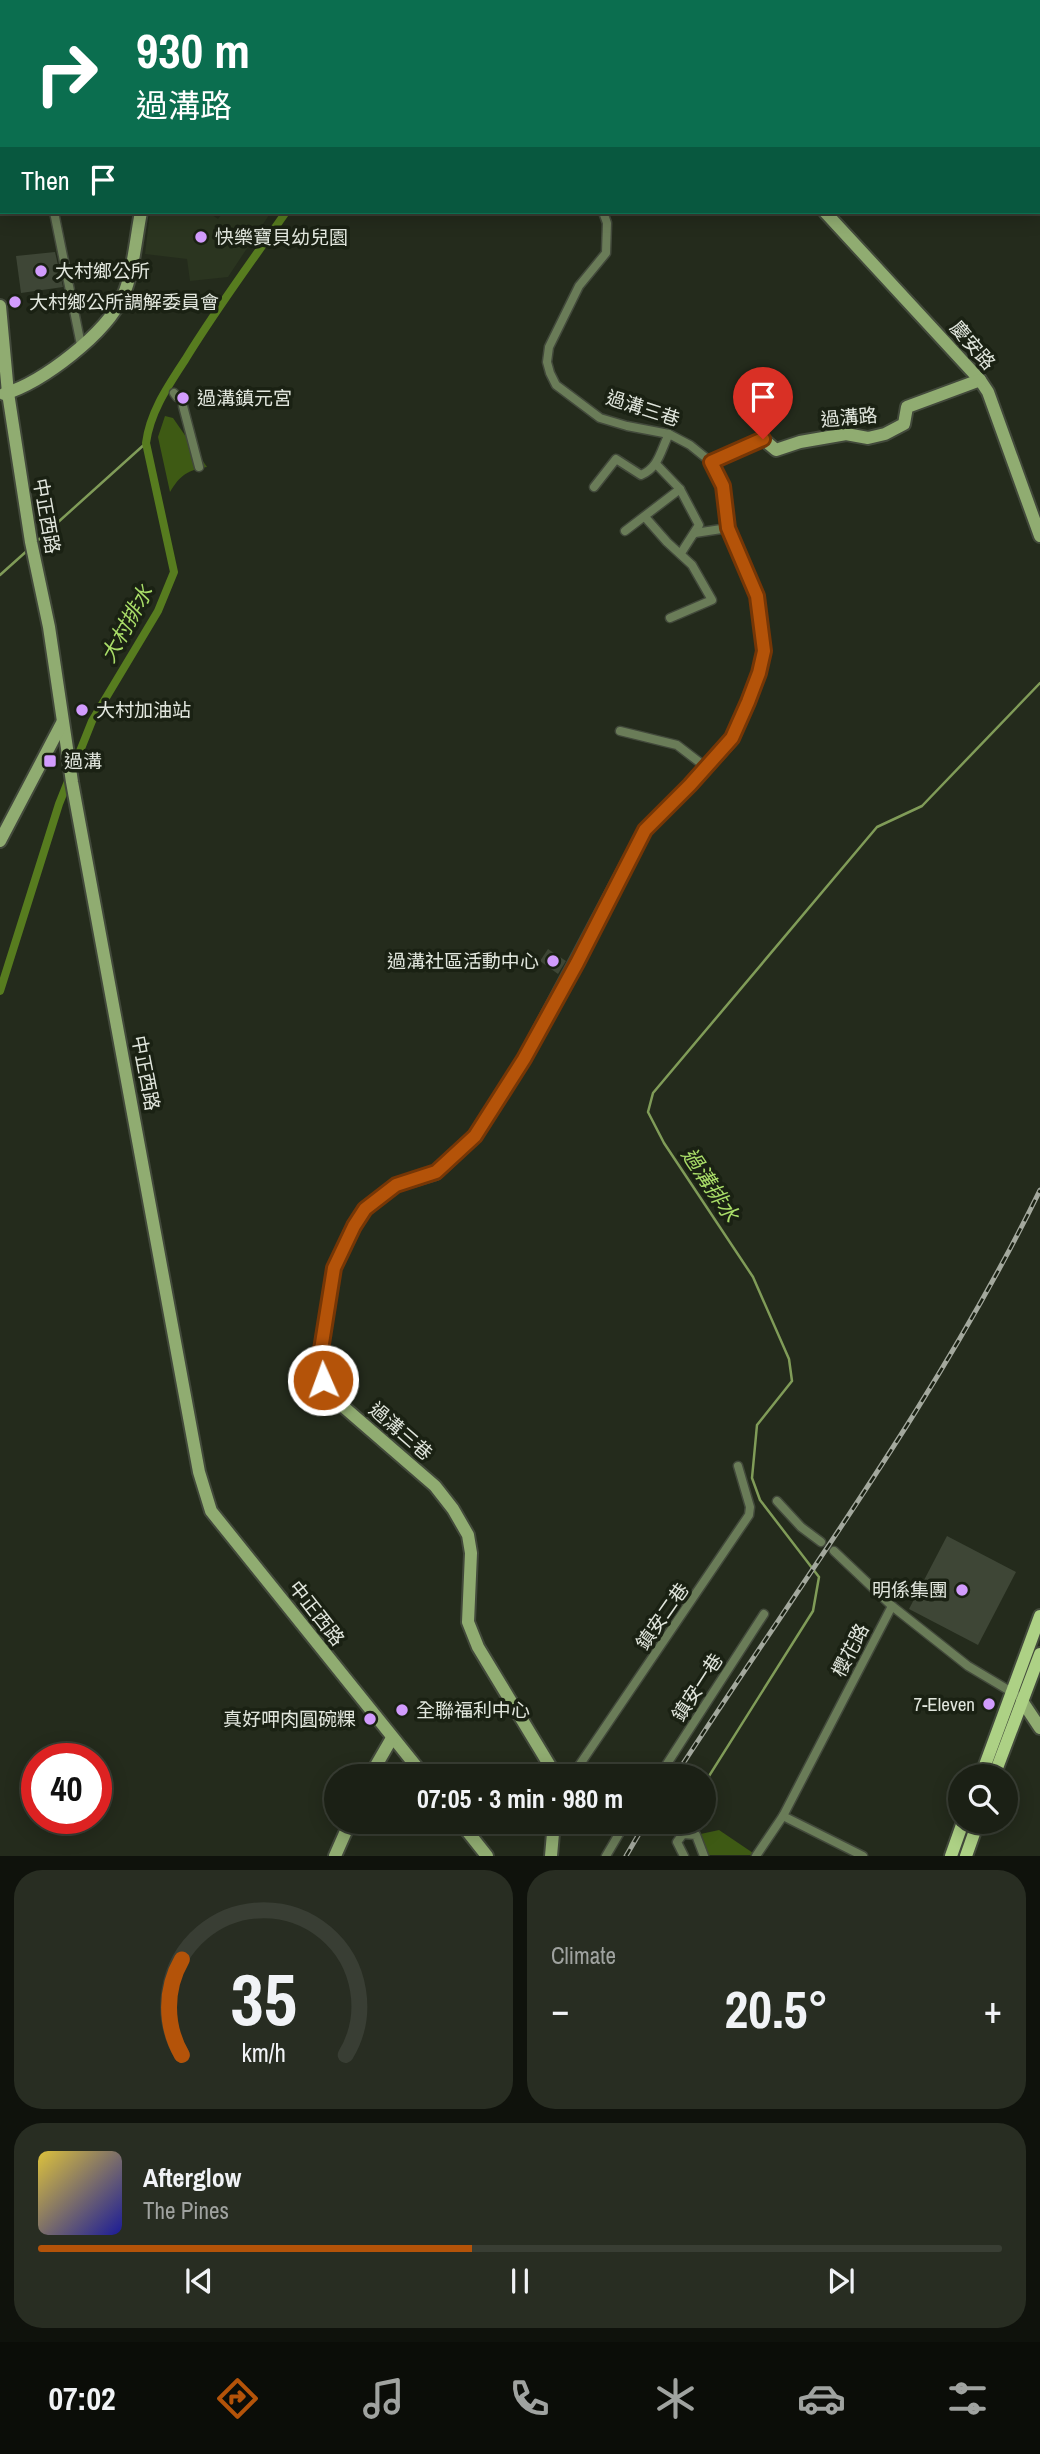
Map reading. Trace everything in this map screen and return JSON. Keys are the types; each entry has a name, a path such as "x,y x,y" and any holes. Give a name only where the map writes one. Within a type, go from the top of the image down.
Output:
{"main road":[{"path":"985,1764 1040,1616"},
{"path":"998,1764 1040,1654"},
{"path":"951,1856 959,1834"},
{"path":"966,1856 974,1834"}],"street":[{"path":"54,214 81,345"},
{"path":"4,394 58,365 104,325 123,296 141,214"},
{"name":"過溝三巷","path":"549,1764 478,1647 468,1622 471,1553 468,1535 453,1508 435,1486 338,1402 323,1380 320,1356 334,1268 354,1226 365,1209 396,1185 436,1172 475,1136 530,1047 645,830 707,768 732,738 759,673 764,651 753,581 728,528 723,486 711,462 690,445 669,434 600,418 556,385 547,362 549,347 579,286 606,253 607,223 604,214"},
{"name":"慶安路","path":"827,214 980,380 992,403 1040,536"},
{"name":"中正西路","path":"0,306 4,394 49,627 62,723 199,1472 211,1511 414,1764"},
{"name":"過溝路","path":"711,462 763,439 776,450 800,442 846,434 868,438 885,434 904,424 907,407 980,380"},
{"path":"183,406 199,467"},
{"path":"594,486 617,459 641,475 649,472 656,464 669,434"},
{"path":"656,464 680,488 699,526 681,553"},
{"path":"625,531 680,488"},
{"path":"645,517 692,565 712,600 670,618"},
{"path":"695,533 728,528"},
{"path":"0,841 62,723"},
{"path":"620,731 677,745 707,768"},
{"name":"鎮安二巷","path":"581,1764 749,1515 750,1507 737,1466"},
{"path":"777,1501 801,1527 821,1542"},
{"path":"834,1551 892,1606 968,1666 1011,1691 1022,1701 1040,1728"},
{"name":"櫻花路","path":"756,1856 783,1816 892,1606"},
{"name":"鎮安一巷","path":"667,1764 764,1614"},
{"path":"377,1764 392,1738"},
{"path":"783,1816 863,1856"},
{"path":"335,1856 345,1834"},
{"path":"470,1834 488,1856"},
{"path":"551,1856 553,1834"},
{"path":"606,1856 619,1834"},
{"path":"684,1856 677,1842 683,1834 696,1835 704,1856"}],"shaded area":[{"name":"快樂寶貝幼兒園","path":"150,214 211,214 218,219 222,214 270,214 228,277 190,281 187,259 145,254"}],"green space":[{"path":"165,416 173,418 207,467 185,474 170,492 158,437"},
{"path":"719,1830 756,1855 706,1855 696,1835 716,1834"}],"building":[{"name":"大村鄉公所","path":"55,252 63,287 21,293 16,256"},
{"name":"過溝社區活動中心","path":"548,949 566,961 558,974 540,961"},
{"name":"明係集團","path":"947,1536 1016,1572 978,1645 909,1609"}],"waterway":[{"name":"大村排水","path":"0,991 59,804 92,721 158,611 174,572 146,443 151,421 166,390 197,341 285,214"},
{"path":"36,542 146,443"},
{"path":"0,575 29,549"},
{"name":"過溝排水","path":"716,1765 813,1611 819,1577 760,1500 752,1478 757,1425 792,1381 789,1359 753,1277 664,1143 648,1112 653,1093 877,827 922,806 1040,683"}],"railway":[{"path":"683,1764 913,1415 958,1342 1040,1190"},
{"path":"626,1856 639,1834"}],"place":[{"name":"快樂寶貝幼兒園","path":"201,237"},
{"name":"大村鄉公所","path":"41,271"},
{"name":"大村鄉公所調解委員會","path":"15,302"},
{"name":"過溝鎮元宮","path":"183,398"},
{"name":"大村加油站","path":"82,710"},
{"name":"過溝","path":"50,761"},
{"name":"過溝社區活動中心","path":"553,961"},
{"name":"明係集團","path":"962,1590"},
{"name":"7-Eleven","path":"989,1704"},
{"name":"全聯福利中心","path":"402,1710"},
{"name":"真好呷肉圓碗粿","path":"370,1719"}],"route":[{"path":"323,1380 320,1356 334,1268 354,1226 365,1209 396,1185 436,1172 475,1136 524,1059 645,830 707,768 732,738 759,673 764,651 753,581 728,528 723,486 711,462 763,439"}]}
